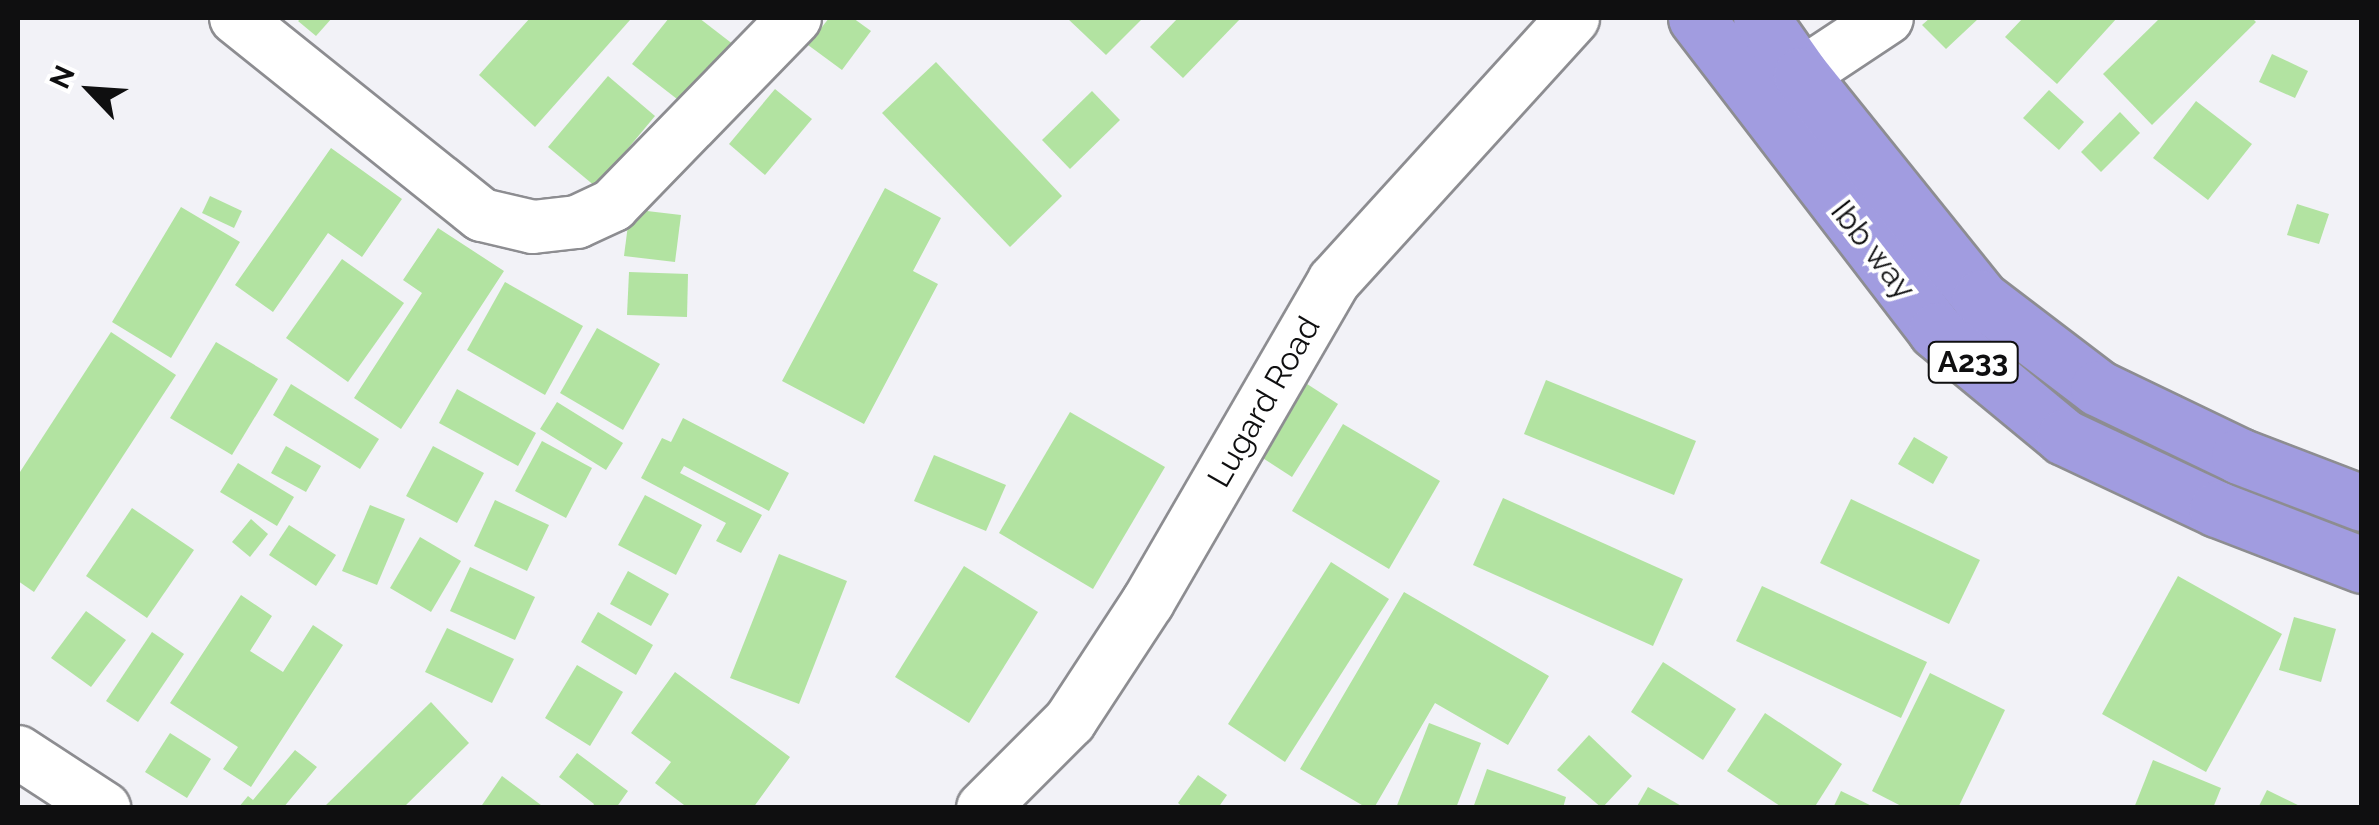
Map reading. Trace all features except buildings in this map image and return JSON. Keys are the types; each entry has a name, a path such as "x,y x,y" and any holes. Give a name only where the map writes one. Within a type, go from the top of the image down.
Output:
{"highway":[{"name":"Ibb way","path":"1696,18 1936,331 1964,355 2064,436 2217,510 2362,565"},
{"name":"A233","path":"1761,18 1801,75 1980,298 2098,388 2239,456 2362,503"}],"street":[{"path":"236,18 482,215 533,227 578,222 613,205 795,18"},
{"name":"Lugard Road","path":"983,808 1080,706 1148,602 1334,280 1573,18"},
{"path":"1801,75 1887,18"},
{"path":"18,752 104,808"}]}
